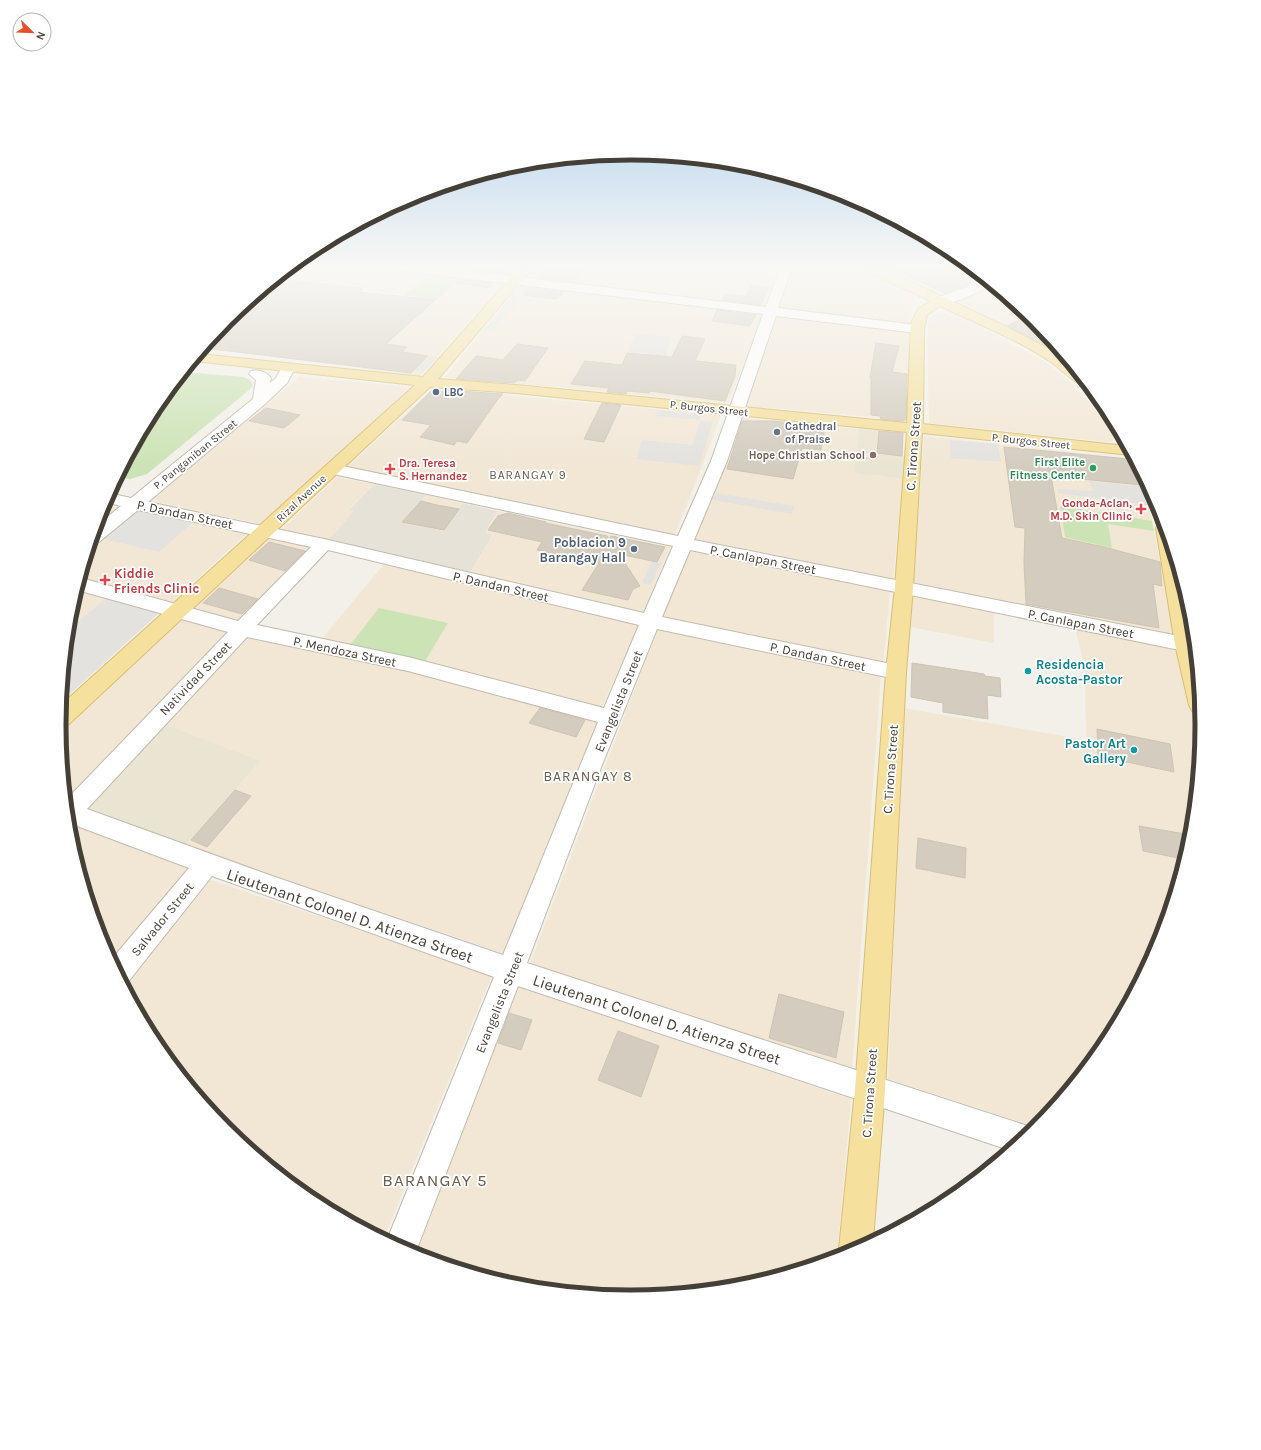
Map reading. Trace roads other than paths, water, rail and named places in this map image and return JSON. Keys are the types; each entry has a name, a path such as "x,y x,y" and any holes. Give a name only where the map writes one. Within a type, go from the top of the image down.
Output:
{"main road":[{"name":"Rizal Avenue","path":"66,713 427,382 469,333"},
{"name":"C. Tirona Street","path":"857,1242 870,1090 896,672 904,587 915,428 917,333"},
{"path":"1008,333 1059,357"},
{"name":"P. Burgos Street","path":"201,359 427,382 516,388 1123,450"},
{"name":"P. Burgos Street","path":"193,368 256,374 288,368"},
{"path":"1176,578 1185,624"}],"street":[{"name":"Evangelista Street","path":"403,1242 650,621 718,461 764,333"},
{"name":"P. Panganiban Street","path":"101,532 260,401 282,380 288,368"},
{"path":"256,374 264,378 260,401"},
{"name":"P. Canlapan Street","path":"333,469 683,543 1189,645"},
{"name":"P. Dandan Street","path":"113,499 324,544 650,621 896,672"},
{"name":"Natividad Street","path":"73,808 324,544"},
{"name":"P. Mendoza Street","path":"84,585 242,629 408,664 611,718"},
{"name":"Lieutenant Colonel D. Atienza Street","path":"74,815 206,865 511,971 1016,1137"},
{"name":"Salvador Street","path":"121,969 206,865"}],"place":[{"name":"LBC","path":"436,392"},
{"name":"Cathedral of Praise","path":"777,432"},
{"name":"Hope Christian School","path":"873,455"},
{"name":"First Elite Fitness Center","path":"1093,468"},
{"name":"Dra. Teresa S. Hernandez","path":"390,469"},
{"name":"Gonda-Aclan, M.D. Skin Clinic","path":"1141,509"},
{"name":"Poblacion 9 Barangay Hall","path":"634,549"},
{"name":"Kiddie Friends Clinic","path":"105,580"},
{"name":"Residencia Acosta-Pastor","path":"1028,671"},
{"name":"Pastor Art Gallery","path":"1134,750"}],"district":[{"name":"BARANGAY 9","path":"528,475"},
{"name":"BARANGAY 8","path":"588,776"},
{"name":"BARANGAY 5","path":"435,1180"}]}
